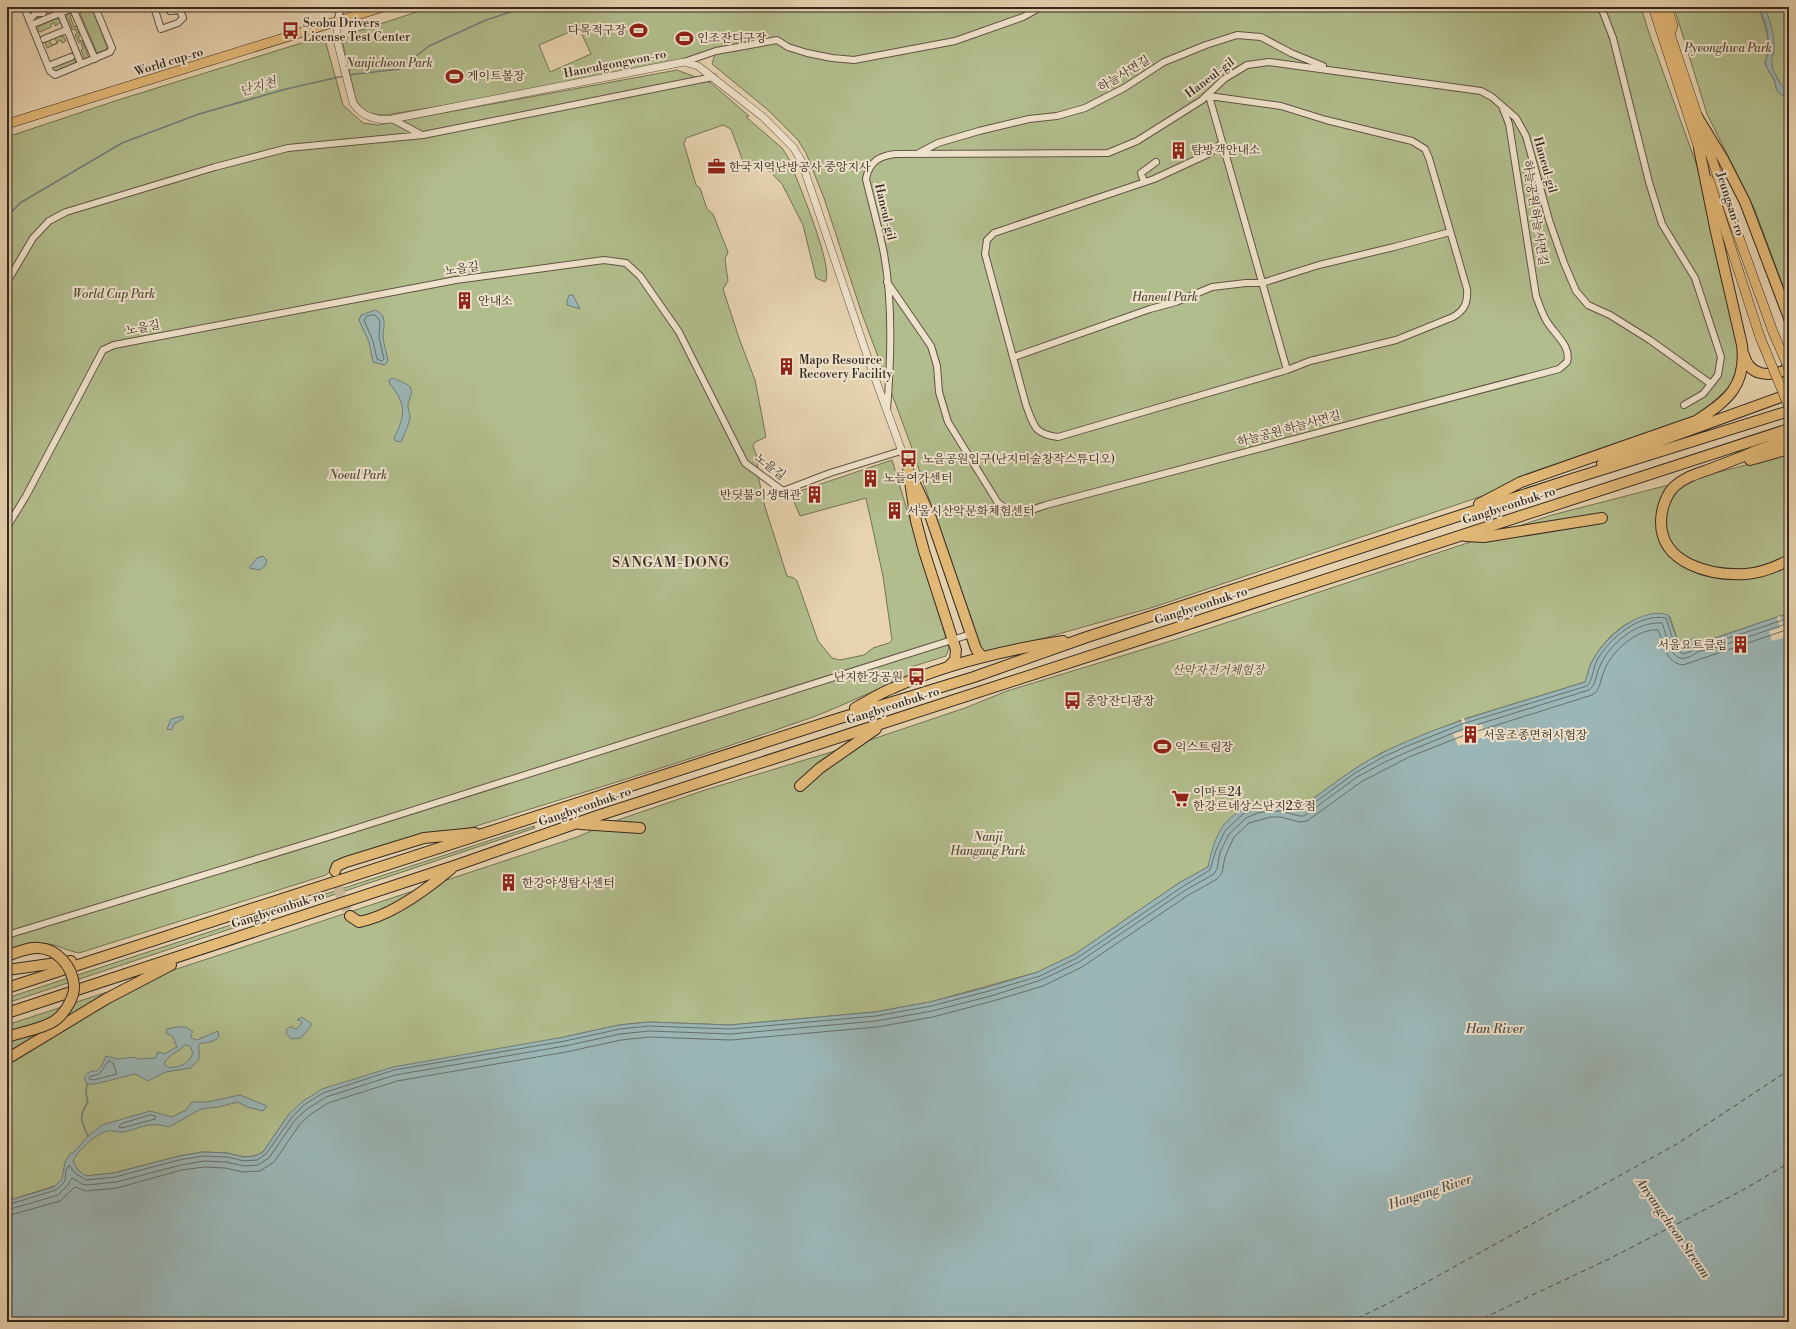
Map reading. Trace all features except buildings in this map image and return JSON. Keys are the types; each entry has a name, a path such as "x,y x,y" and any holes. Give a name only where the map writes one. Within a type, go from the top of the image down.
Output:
{"highway":[{"path":"1695,113 1723,159 1745,202 1789,318"},
{"path":"1699,148 1745,361 1754,371 1761,374 1776,374 1786,370 1789,361"},
{"path":"1781,297 1789,308"},
{"path":"1452,518 1521,482 1696,421 1718,407 1736,386 1742,371 1744,360 1742,345"},
{"path":"1572,479 1621,455 1789,394"},
{"name":"Gangbyeonbuk-ro","path":"7,988 837,719 974,677 1087,637 1572,479 1789,411"},
{"name":"Gangbyeonbuk-ro","path":"7,1013 457,865 574,824 1789,429"},
{"path":"1789,439 1684,479 1674,487 1665,501 1661,515 1661,530 1666,542 1673,552 1684,562 1700,568 1723,574 1746,574 1778,566 1789,560"},
{"path":"1711,469 1789,449"},
{"path":"1679,464 1706,464 1759,450"},
{"path":"908,468 930,515 976,649 982,657"},
{"path":"908,468 916,520 924,551 956,650 955,660 948,667"},
{"path":"916,520 924,515 930,515"},
{"path":"1459,536 1484,537 1602,518"},
{"path":"837,719 893,688 948,667 1014,648 1087,637"},
{"path":"800,786 820,768 887,722"},
{"path":"574,824 640,828"},
{"path":"335,870 337,866 346,862 424,838 497,830"},
{"path":"350,916 358,922 372,919 426,890 457,865"},
{"path":"7,956 28,948 40,948 52,951 63,960 70,972 74,986 71,999 58,1018 51,1023 7,1037"},
{"path":"7,1059 108,998 196,951"},
{"path":"9,971 105,956"}],"main road":[{"path":"337,22 383,7"},
{"path":"1647,7 1654,33 1666,39 1673,26 1667,7"},
{"name":"Jeungsan-ro","path":"1653,7 1695,113 1750,271 1789,369"},
{"name":"Jeungsan-ro","path":"1661,7 1666,39 1699,148 1760,337 1789,407"},
{"name":"World cup-ro","path":"7,124 337,22"}],"street":[{"path":"32,7 24,9 48,66 55,75 95,59 112,50 95,7"},
{"path":"30,23 36,13 43,13 45,7"},
{"path":"58,7 81,64"},
{"path":"154,7 161,29 178,23 183,18 180,10 170,11 167,7"},
{"path":"337,22 341,7"},
{"path":"684,62 716,51 777,40 788,47 807,53 832,58 854,60 955,41 1023,17 1040,7"},
{"path":"1600,7 1613,38 1649,182 1662,224 1695,278 1720,357 1718,375 1703,394 1684,405"},
{"path":"30,23 74,8 95,59"},
{"name":"Haneulgongwon-ro","path":"337,22 337,40 354,103 358,109 368,117 386,120 684,62 698,66 713,77 763,117 793,147 801,160 887,412 908,468"},
{"path":"44,39 66,30"},
{"name":"하늘사면길","path":"918,153 938,143 979,131 1029,119 1057,116 1085,108 1124,88 1164,62 1237,34 1261,37 1302,58 1336,71"},
{"path":"51,36 54,43"},
{"path":"48,66 67,57"},
{"name":"Haneul-gil","path":"887,412 891,361 887,282 884,255 866,179 868,170 875,161 883,156 918,153 1108,153 1137,141 1209,96 1224,80 1247,65 1269,62 1481,91 1501,104 1516,118 1526,136 1549,220 1564,263 1576,291 1588,305 1610,315 1650,340 1711,384"},
{"path":"7,282 33,238 50,221 66,212 215,167 288,148 423,135 713,77"},
{"path":"1222,143 1208,154 1144,182 994,233 988,240 985,254 1026,406 1034,427 1044,435 1058,437 1287,370 1310,361 1396,340 1453,317 1461,312 1466,305 1468,298 1466,289 1429,158 1425,149 1418,144 1390,135 1326,120 1281,106 1209,96 1287,370"},
{"name":"하늘공원 하늘사면길","path":"887,282 931,346 937,366 939,392 948,422 998,503 1008,510 1023,513 1046,505 1559,369 1567,362 1568,352 1564,342 1546,320 1536,296 1509,124 1501,104"},
{"path":"392,119 423,135"},
{"path":"1144,182 1141,173 1156,162"},
{"path":"1014,357 1150,309 1176,302 1212,288 1246,283 1262,284 1319,265 1394,248 1450,232"},
{"name":"노을길","path":"7,527 26,496 103,350 114,345 456,280 604,260 626,263 640,276 679,332 746,463 783,490 830,473 901,451"},
{"path":"7,935 343,833 972,634"}],"green space":[{"path":"48,7 55,7 54,13 40,19 37,18 37,15 42,16 46,14"},
{"path":"86,7 92,8 107,47 106,50 97,53 80,13 82,9"},
{"name":"Haneul Park","path":"432,7 1641,7 1697,166 1738,336 1738,373 1728,393 1706,415 1521,483 1154,607 988,654 981,651 909,440 861,311 824,198 806,153 798,140 768,110 712,64 716,51 684,62 533,91 386,115 365,111 356,100 342,40 343,36","holes":["579,28 591,54 550,72 539,45"]},
{"name":"Pyeonghwa Park","path":"1674,7 1759,8 1766,29 1768,42 1765,63 1775,82 1776,90 1789,98 1789,302 1755,210 1707,114"},
{"name":"Pyeonghwa Park","path":"1764,7 1789,7 1789,92 1784,89 1773,71 1771,61 1774,50"},
{"path":"70,13 72,15 70,16 74,27 77,26 80,36 78,37 80,41 82,40 89,58 85,59 81,50 83,49 81,43 79,43 75,35 77,34 76,30 72,29 69,20 66,18"},
{"path":"55,19 59,19 61,22 55,26 54,22 51,24 51,27 40,32 37,31 39,26"},
{"path":"60,35 64,37 66,41 62,43 61,40 58,41 58,43 47,48 45,42 49,40 52,45 57,43 55,38"},
{"name":"World Cup Park","path":"324,36 343,105 363,123 378,125 677,70 711,83 749,116 746,117 782,148 788,157 820,242 827,274 825,282 816,278 803,225 782,184 760,161 744,164 731,129 723,125 686,138 684,144 696,185 700,188 707,209 713,214 728,252 725,259 728,281 723,289 740,341 755,380 766,437 755,442 753,446 758,460 757,471 765,507 787,576 794,578 797,581 818,641 832,658 840,660 864,655 873,648 889,643 892,640 883,576 866,498 800,516 791,494 892,460 949,648 946,656 911,667 912,671 907,678 813,717 679,762 454,833 366,857 334,869 326,875 79,953 48,944 30,945 7,952 7,137 118,100"},
{"path":"75,58 75,63 55,72 52,69 53,67"},
{"name":"Nanji Hangang Park","path":"1789,454 1789,613 1703,642 1694,638 1690,640 1691,647 1683,650 1680,647 1670,617 1659,615 1636,619 1616,631 1600,649 1591,664 1585,682 1461,720 1381,753 1353,770 1290,815 1217,862 1179,883 1075,954 1038,972 930,1002 875,1012 730,1025 649,1022 619,1025 564,1037 289,1114 263,1152 255,1156 244,1157 227,1153 203,1152 179,1156 114,1173 86,1176 7,1201 7,1025 577,837 612,822 705,790 858,744 965,708 1007,691 1174,640 1552,515"},
{"path":"534,826 535,828 7,1003 7,998"}],"water":[{"path":"1759,7 1764,7 1772,28 1774,52 1772,67 1780,83 1789,92 1789,98 1777,91 1775,81 1765,63 1768,48 1768,35"},
{"path":"569,295 573,295 580,309 567,305"},
{"path":"375,310 379,312 384,321 383,338 388,361 385,365 373,362 369,342 359,320 361,315"},
{"path":"393,378 408,385 411,391 408,402 410,419 401,442 396,441 394,438 401,423 402,410 399,398 390,384 389,380"},
{"path":"263,556 267,560 265,566 260,570 249,568 257,558"},
{"name":"Han River","path":"1658,613 1668,615 1680,647 1683,650 1691,647 1690,640 1694,638 1704,642 1789,613 1789,1322 7,1322 7,1201 54,1187 62,1179 65,1162 70,1154 74,1152 88,1136 102,1125 150,1111 172,1117 186,1110 192,1102 207,1102 240,1095 267,1106 263,1111 247,1107 238,1102 201,1109 169,1127 162,1125 150,1125 123,1132 104,1132 88,1143 78,1153 73,1161 78,1170 86,1176 114,1173 179,1156 203,1152 227,1153 244,1157 255,1156 263,1152 289,1114 302,1102 322,1089 393,1067 564,1037 619,1025 649,1022 730,1025 875,1012 930,1002 1038,972 1075,954 1179,883 1208,867 1213,847 1221,829 1228,820 1237,813 1257,804 1268,802 1291,803 1301,807 1360,765 1406,742 1456,722 1585,682 1594,658 1607,641 1625,625 1636,619"},
{"path":"183,716 183,719 175,723 171,730 167,729 171,719"},
{"path":"301,1017 311,1023 311,1026 301,1038 291,1039 286,1033 287,1029 292,1026 294,1029 298,1028 302,1023 300,1020 297,1020"},
{"path":"186,1027 193,1032 191,1034 191,1038 197,1040 218,1031 219,1036 213,1041 199,1044 199,1059 191,1068 166,1072 148,1081 135,1074 95,1084 87,1084 84,1078 86,1074 92,1071 97,1071 102,1065 106,1056 118,1059 134,1057 139,1059 155,1058 158,1052 164,1054 177,1047 173,1037 166,1033 167,1029","holes":["185,1045 190,1046 193,1053 189,1060 181,1066 170,1068 164,1064 168,1058"]}],"pier":[{"path":"1780,616 1784,626 1789,625 1789,636 1772,641 1769,631 1780,628 1777,617"},
{"name":"서울조종면허시험장","path":"1464,718 1467,729 1482,724 1486,736 1458,746 1453,734 1465,730 1461,719"}],"waterway":[{"name":"난지천","path":"348,75 400,69 429,46 486,20 526,7"},
{"name":"난지천","path":"7,217 20,203 122,143 199,114 286,89 344,76"},
{"path":"87,1084 86,1094 88,1102 83,1111 82,1119 88,1136"}],"ferry route":[{"path":"1349,1322 1385,1305 1677,1144 1789,1070"},
{"path":"1475,1322 1609,1259 1741,1191 1789,1163"}],"tunnel":[{"path":"336,872 339,891 350,916"}],"place":[{"name":"Seobu Drivers License Test Center","path":"290,30"},
{"name":"다목적구장","path":"639,30"},
{"name":"인조잔디구장","path":"684,38"},
{"name":"게이트볼장","path":"454,76"},
{"name":"탐방객안내소","path":"1178,150"},
{"name":"한국지역난방공사 중앙지사","path":"716,167"},
{"name":"안내소","path":"465,301"},
{"name":"Mapo Resource Recovery Facility","path":"786,367"},
{"name":"노을공원입구(난지미술창작스튜디오)","path":"909,459"},
{"name":"노들여가센터","path":"870,478"},
{"name":"반딧불이생태관","path":"814,495"},
{"name":"서울시산악문화체험센터","path":"894,511"},
{"name":"서울요트클럽","path":"1740,645"},
{"name":"난지한강공원","path":"916,677"},
{"name":"중앙잔디광장","path":"1072,701"},
{"name":"서울조종면허시험장","path":"1470,735"},
{"name":"익스트림장","path":"1162,747"},
{"name":"이마트24 한강르네상스난지2호점","path":"1180,799"},
{"name":"한강야생탐사센터","path":"509,883"}],"district":[{"name":"SANGAM-DONG","path":"671,563"}],"park label":[{"name":"Nanjicheon Park","path":"389,63"},
{"name":"Noeul Park","path":"358,475"},
{"name":"산악자전거체험장","path":"1218,670"}],"water label":[{"name":"Hangang River","path":"1430,1192"},
{"name":"Anyangcheon Stream","path":"1673,1228"}]}
